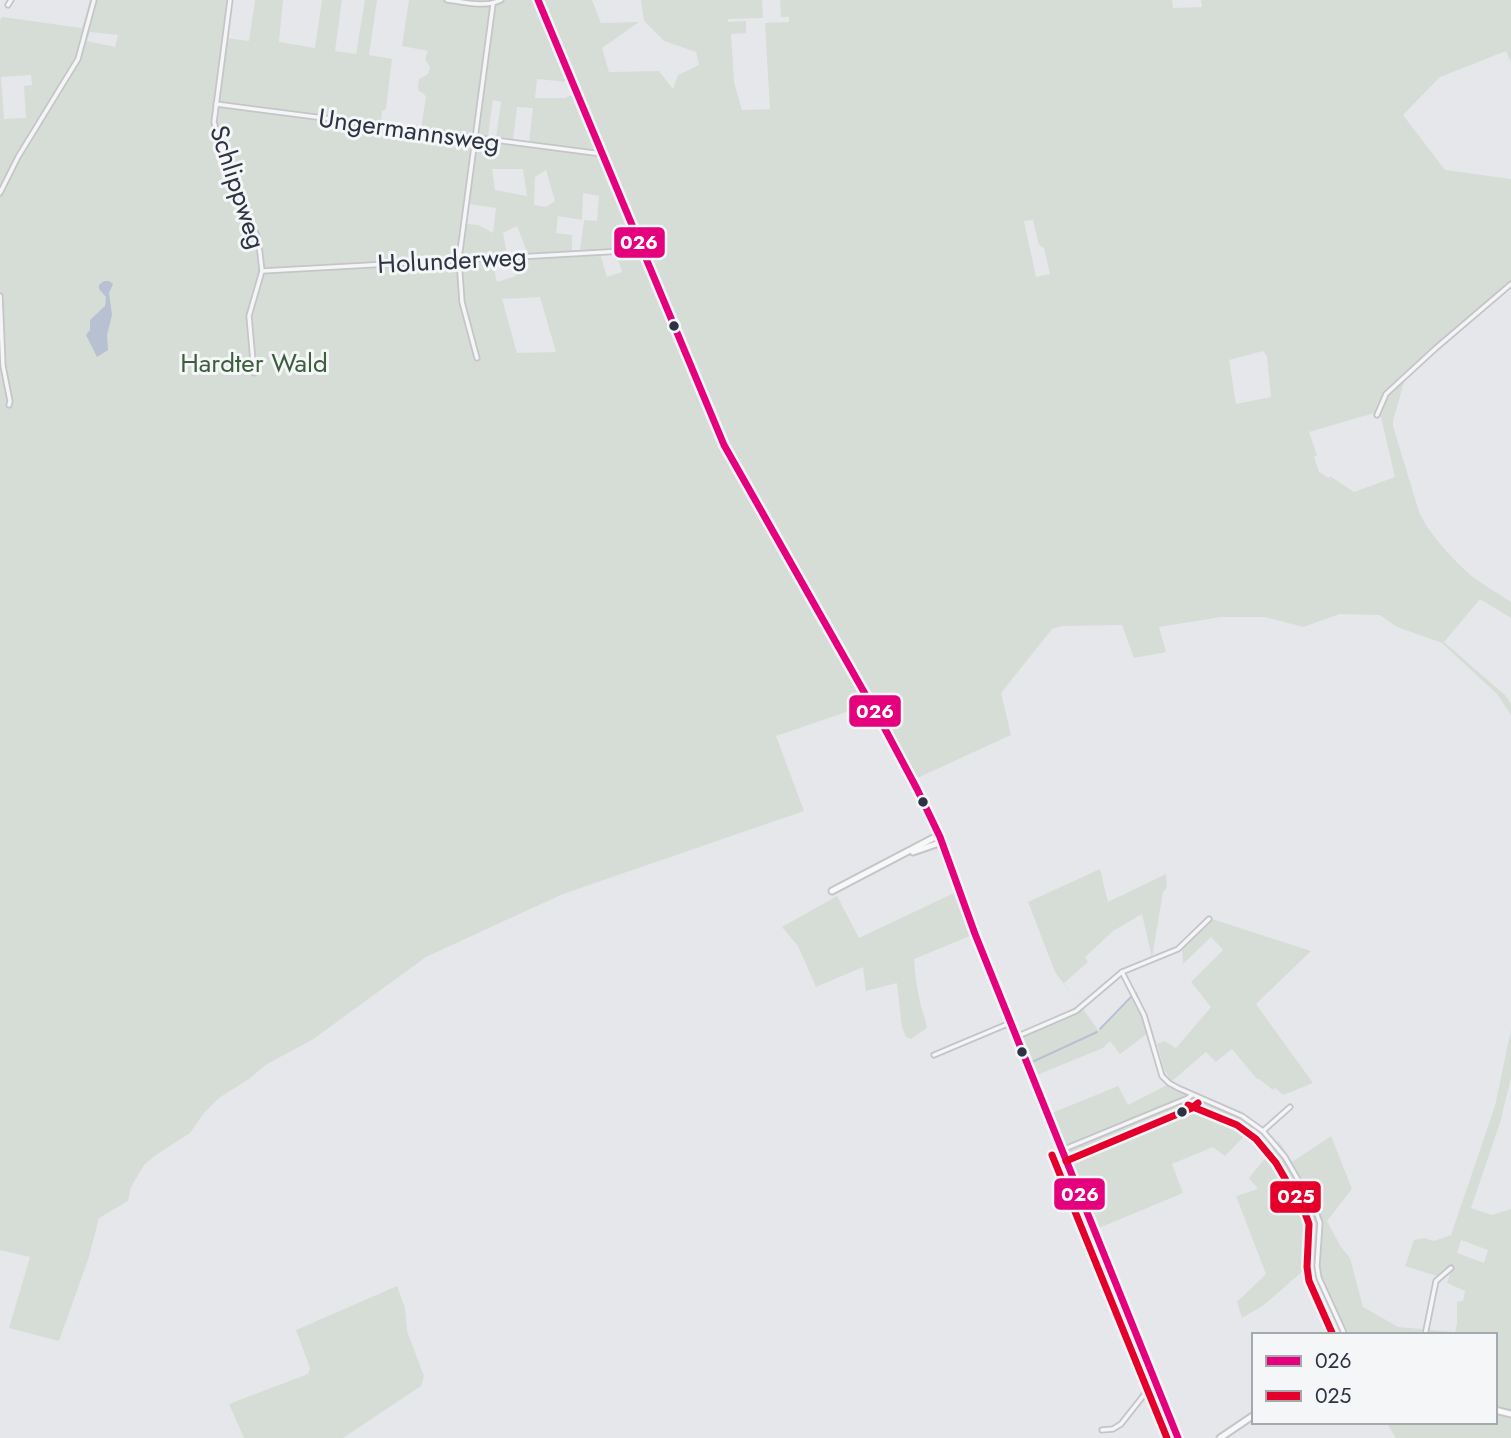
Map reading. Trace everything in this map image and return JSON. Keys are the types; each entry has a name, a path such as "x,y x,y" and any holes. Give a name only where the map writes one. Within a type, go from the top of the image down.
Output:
{"main road":[{"path":"538,0 728,454 901,760 940,838 1010,1023 1178,1438"},
{"path":"928,840 931,818"},
{"path":"903,855 928,840 940,838"},
{"path":"832,891 940,838"},
{"path":"1220,1438 1252,1416"}],"street":[{"path":"8,5 11,0"},
{"path":"0,193 18,157 78,59 94,0"},
{"name":"Schlippweg","path":"230,0 214,122 227,169 257,236 262,271 249,316 254,373"},
{"path":"447,0 493,4 501,0"},
{"path":"477,358 461,302 459,260 493,4"},
{"name":"Ungermannsweg","path":"216,104 602,154"},
{"name":"Holunderweg","path":"262,271 642,250"},
{"path":"1377,415 1386,394 1511,284"},
{"path":"0,296 3,366 9,405"},
{"path":"1016,1037 1076,1011 1122,972 1178,949 1209,919"},
{"path":"1122,972 1144,1015 1162,1076 1169,1083 1192,1095 1242,1116 1263,1131 1285,1157 1315,1209 1320,1223 1317,1266 1319,1278 1344,1333"},
{"path":"934,1055 1010,1023"},
{"path":"1062,1151 1192,1095"},
{"path":"1263,1131 1290,1107"},
{"path":"1425,1333 1435,1285 1440,1276 1451,1268"},
{"path":"1102,1430 1113,1429 1121,1424 1155,1381"}],"green space":[{"name":"Hardter Wald","path":"90,0 229,0 226,38 249,41 255,0 283,0 279,42 315,48 322,0 342,0 335,51 356,54 365,0 377,0 369,55 392,59 386,109 382,111 381,122 421,128 426,97 419,91 419,79 428,74 430,67 425,59 428,51 402,46 409,0 592,0 601,23 639,22 602,48 609,72 659,71 673,89 678,75 699,65 696,52 664,41 644,21 641,0 762,0 763,18 728,19 728,22 746,21 746,33 731,34 734,82 742,110 770,109 765,23 789,22 789,17 781,17 780,0 1172,0 1173,8 1202,7 1201,0 1511,0 1511,63 1506,51 1440,77 1403,115 1445,170 1511,179 1511,282 1414,365 1388,392 1376,415 1374,413 1309,432 1317,455 1314,457 1319,472 1354,492 1395,477 1381,417 1378,416 1388,394 1410,373 1404,382 1393,426 1419,512 1435,538 1458,563 1473,577 1511,602 1511,618 1480,599 1444,642 1506,696 1511,704 1511,715 1497,694 1442,643 1397,627 1380,615 1340,614 1303,627 1265,617 1221,617 1159,627 1166,652 1134,658 1122,625 1062,626 1052,629 1001,693 1011,735 915,779 873,703 776,736 804,811 563,894 426,957 312,1040 267,1064 219,1098 190,1133 144,1165 131,1187 128,1201 99,1218 89,1257 59,1341 9,1328 30,1257 0,1250 0,20 2,17 82,28","holes":["90,32 118,35 115,47 87,41","31,75 32,85 24,86 26,118 4,119 1,77","537,79 567,82 572,95 564,98 535,98","493,100 501,102 496,138 488,136","517,107 533,108 529,142 513,140","492,169 523,169 527,196 495,190","546,170 555,201 546,207 534,205 535,177","583,193 599,196 597,221 584,220 580,250 572,250 572,235 556,233 558,216 582,220","469,204 496,208 493,233 478,225 467,224","1033,220 1050,274 1036,277 1024,221","517,226 527,252 507,254 503,233","616,253 622,272 607,277 600,254","510,259 516,276 497,282 492,260","540,297 556,352 517,353 502,299","1263,351 1267,356 1271,397 1236,404 1229,360"]},
{"path":"1100,869 1108,902 1166,874 1167,888 1163,892 1152,958 1142,914 1113,931 1085,957 1088,962 1064,983 1080,1005 1055,972 1028,902"},
{"path":"954,893 970,936 914,959 918,995 927,1028 911,1039 906,1037 902,1028 897,983 866,991 863,967 816,987 798,946 782,927 837,896 859,938"},
{"path":"1209,918 1311,951 1256,1004 1313,1083 1283,1095 1257,1079 1232,1049 1216,1062 1206,1052 1172,1081 1194,1098 1241,1116 1253,1127 1225,1156 1213,1147 1172,1164 1183,1193 1099,1228 1047,1115 1118,1086 1128,1105 1169,1084 1171,1081 1164,1069 1157,1044 1164,1041 1176,1048 1211,1007 1191,982 1223,950 1211,937 1183,964 1182,950 1177,948"},
{"path":"1134,996 1148,1033 1120,1054 1110,1041 1103,1048 1032,1077 1016,1037 1082,1008 1099,1031"},
{"path":"1511,1030 1511,1078 1500,1123 1471,1208 1492,1215 1511,1209 1511,1438 1396,1438 1387,1424 1497,1424 1497,1333 1349,1333 1319,1271 1320,1256 1264,1305 1242,1318 1237,1302 1266,1274 1236,1196 1258,1189 1249,1178 1279,1141 1292,1162 1331,1136 1352,1189 1327,1221 1350,1258 1363,1307 1398,1327 1455,1332 1457,1302 1463,1301 1465,1291 1447,1283 1451,1270 1440,1277 1405,1266 1414,1240 1424,1238 1434,1241 1451,1235 1495,1106","holes":["1461,1240 1488,1250 1484,1263 1457,1253"]},
{"path":"397,1286 405,1308 407,1331 424,1376 421,1386 343,1438 244,1438 229,1404 308,1374 310,1368 296,1330"}],"water":[{"path":"104,281 113,284 109,293 112,315 107,335 108,350 97,357 86,335 90,330 90,320 105,306 106,297 99,289 99,285"}],"waterway":[{"path":"1136,993 1140,1004"},
{"path":"1100,1029 1132,996"},
{"path":"1149,1024 1153,1037"},
{"path":"1030,1063 1097,1032"},
{"path":"1154,1040 1157,1053"},
{"path":"1163,1072 1168,1080"},
{"path":"1267,1133 1277,1145"}],"transit line":[{"name":"026","path":"538,0 724,445 885,729 940,837 975,934 1178,1438"},
{"name":"025","path":"1066,1161 1192,1108 1198,1103"},
{"name":"025","path":"1188,1105 1237,1125 1256,1139 1276,1163 1309,1224 1309,1281 1332,1333"},
{"name":"025","path":"1052,1155 1167,1438"}]}
